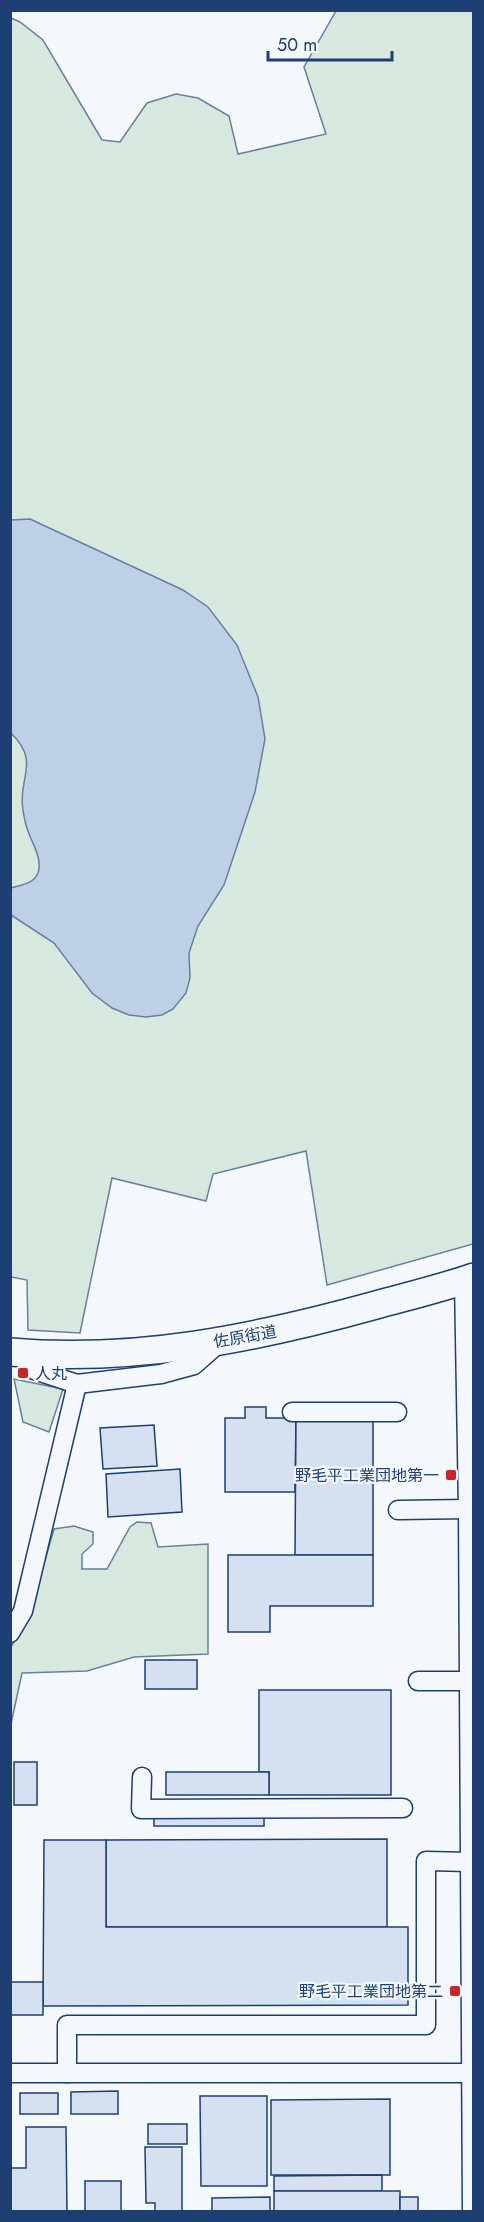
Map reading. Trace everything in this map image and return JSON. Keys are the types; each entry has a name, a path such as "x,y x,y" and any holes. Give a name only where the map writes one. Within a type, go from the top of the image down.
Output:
{"highway":[{"name":"佐原街道","path":"17,1353 77,1355 127,1353 158,1351 222,1341 303,1325 469,1279"}],"street":[{"path":"469,1279 472,2211"},
{"path":"17,1353 31,1369 77,1384 161,1374 194,1365 222,1341"},
{"path":"10,1633 22,1611 77,1384"},
{"path":"292,1412 397,1412"},
{"path":"398,1510 468,1509"},
{"path":"418,1681 469,1681"},
{"path":"142,1778 141,1809 403,1808"},
{"path":"67,2073 67,2025 426,2025 426,1862 470,1862"},
{"path":"10,2073 472,2073"}],"shaded area":[{"path":"336,11 473,11 473,1244 327,1285 306,1151 213,1174 206,1201 112,1178 80,1333 28,1330 27,1280 11,1277 11,18 20,22 43,40 102,140 120,142 147,103 176,94 198,98 229,116 238,154 326,134 304,67"},
{"path":"14,1379 63,1389 49,1432 23,1422"},
{"path":"137,1522 151,1523 158,1547 208,1544 208,1654 134,1657 87,1671 22,1673 11,1724 11,1647 29,1616 54,1529 74,1526 93,1532 93,1544 82,1554 82,1569 107,1569 130,1527"}],"water":[{"path":"30,519 183,590 208,607 237,645 258,697 265,739 255,792 224,885 198,926 189,953 190,978 186,993 173,1009 162,1015 146,1017 129,1015 112,1008 92,993 54,943 11,915 11,888 33,880 39,867 38,856 26,826 23,810 22,798 27,762 20,743 10,732 11,520"}],"building":[{"path":"245,1407 266,1407 266,1418 296,1418 295,1492 225,1492 225,1418 245,1418"},
{"path":"296,1418 373,1418 373,1555 295,1555"},
{"path":"154,1425 157,1466 103,1469 100,1428"},
{"path":"180,1469 182,1512 108,1517 106,1474"},
{"path":"228,1555 373,1555 373,1606 270,1606 270,1632 228,1632"},
{"path":"145,1660 197,1660 197,1689 145,1689"},
{"path":"259,1690 391,1690 391,1795 269,1795 269,1772 259,1772"},
{"path":"14,1762 37,1762 37,1805 14,1805"},
{"path":"166,1772 269,1772 269,1795 166,1795"},
{"path":"154,1814 264,1814 264,1826 154,1826"},
{"path":"387,1839 387,1927 106,1927 106,1840"},
{"path":"44,1840 106,1840 106,1927 408,1927 408,2005 43,2006"},
{"path":"10,1982 43,1982 43,2015 10,2015"},
{"path":"118,2091 118,2114 71,2114 71,2092"},
{"path":"20,2093 58,2093 58,2114 20,2114"},
{"path":"200,2096 267,2096 267,2186 201,2186"},
{"path":"390,2099 390,2175 271,2175 271,2100"},
{"path":"148,2124 187,2124 187,2144 148,2144"},
{"path":"26,2127 66,2127 67,2212 10,2212 10,2168 26,2168"},
{"path":"145,2147 182,2147 182,2212 155,2212 155,2203 146,2203"},
{"path":"382,2175 382,2191 274,2191 274,2176"},
{"path":"85,2181 121,2181 121,2212 85,2212"},
{"path":"274,2191 400,2191 400,2212 274,2212"},
{"path":"270,2197 270,2212 212,2212 212,2198"},
{"path":"400,2197 418,2197 418,2212 400,2212"}],"place":[{"name":"人丸","path":"23,1373"},
{"name":"野毛平工業団地第一","path":"451,1475"},
{"name":"野毛平工業団地第二","path":"455,1991"}]}
